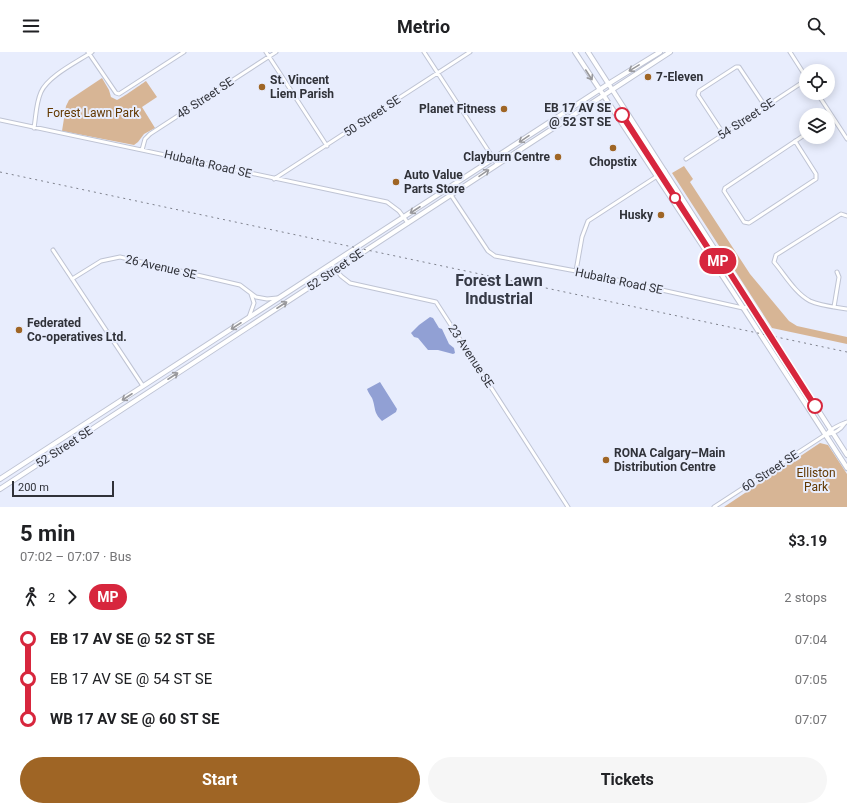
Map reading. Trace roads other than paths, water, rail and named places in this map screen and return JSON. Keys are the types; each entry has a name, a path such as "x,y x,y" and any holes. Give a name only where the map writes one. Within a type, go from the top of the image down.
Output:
{"main road":[{"path":"575,52 847,468"},
{"path":"588,52 847,455"},
{"name":"52 Street SE","path":"0,479 608,84 660,52"},
{"name":"52 Street SE","path":"0,489 670,52"}],"street":[{"path":"34,128 37,105 41,92 46,84 90,52 116,94 119,94 184,52"},
{"path":"266,52 327,146"},
{"name":"48 Street SE","path":"142,150 145,139 150,134 276,52"},
{"path":"424,52 497,164"},
{"name":"50 Street SE","path":"274,179 470,52"},
{"path":"790,52 799,66"},
{"path":"723,133 698,95 699,91 736,67 739,67 765,106"},
{"name":"54 Street SE","path":"686,159 723,133 799,84"},
{"name":"Hubalta Road SE","path":"0,120 387,202 399,211 408,224"},
{"path":"835,122 847,140"},
{"path":"795,141 816,174 816,179 749,223 744,222 724,191 725,188 795,141 799,138"},
{"path":"576,271 582,237 588,221 665,171"},
{"path":"447,189 452,195"},
{"name":"Hubalta Road SE","path":"452,195 488,251 495,256 576,271 743,308 751,306"},
{"path":"847,216 841,214 776,255 774,262 795,288 812,302 847,309"},
{"path":"53,250 143,386"},
{"name":"26 Avenue SE","path":"72,279 101,260 120,257 240,285 256,297 267,299 279,298"},
{"name":"23 Avenue SE","path":"332,264 340,276 350,283 436,302 568,507"},
{"path":"834,307 839,277 837,272"},
{"path":"249,318 254,303 251,294"},
{"path":"832,432 842,428 846,422"},
{"name":"60 Street SE","path":"714,507 825,435 832,432"}],"water":[{"path":"430,317 433,318 439,328 442,329 449,344 454,348 455,353 453,354 438,350 428,350 418,338 414,337 411,333"},
{"path":"380,382 397,409 396,412 382,421 376,412 372,398 367,389"}],"railway":[{"path":"0,172 847,352"}],"place":[{"name":"7-Eleven","path":"648,77"},
{"name":"St. Vincent Liem Parish","path":"262,87"},
{"name":"Planet Fitness","path":"504,109"},
{"name":"EB 17 AV SE @ 52 ST SE","path":"622,115"},
{"name":"Chopstix","path":"613,148"},
{"name":"Clayburn Centre","path":"558,157"},
{"name":"Auto Value Parts Store","path":"396,182"},
{"name":"Husky","path":"661,215"},
{"name":"Federated Co-operatives Ltd.","path":"19,330"},
{"name":"RONA Calgary–Main Distribution Centre","path":"606,460"}],"district":[{"name":"Forest Lawn Industrial","path":"499,289"}],"park label":[{"name":"Forest Lawn Park","path":"93,113"},
{"name":"Elliston Park","path":"816,480"}]}
